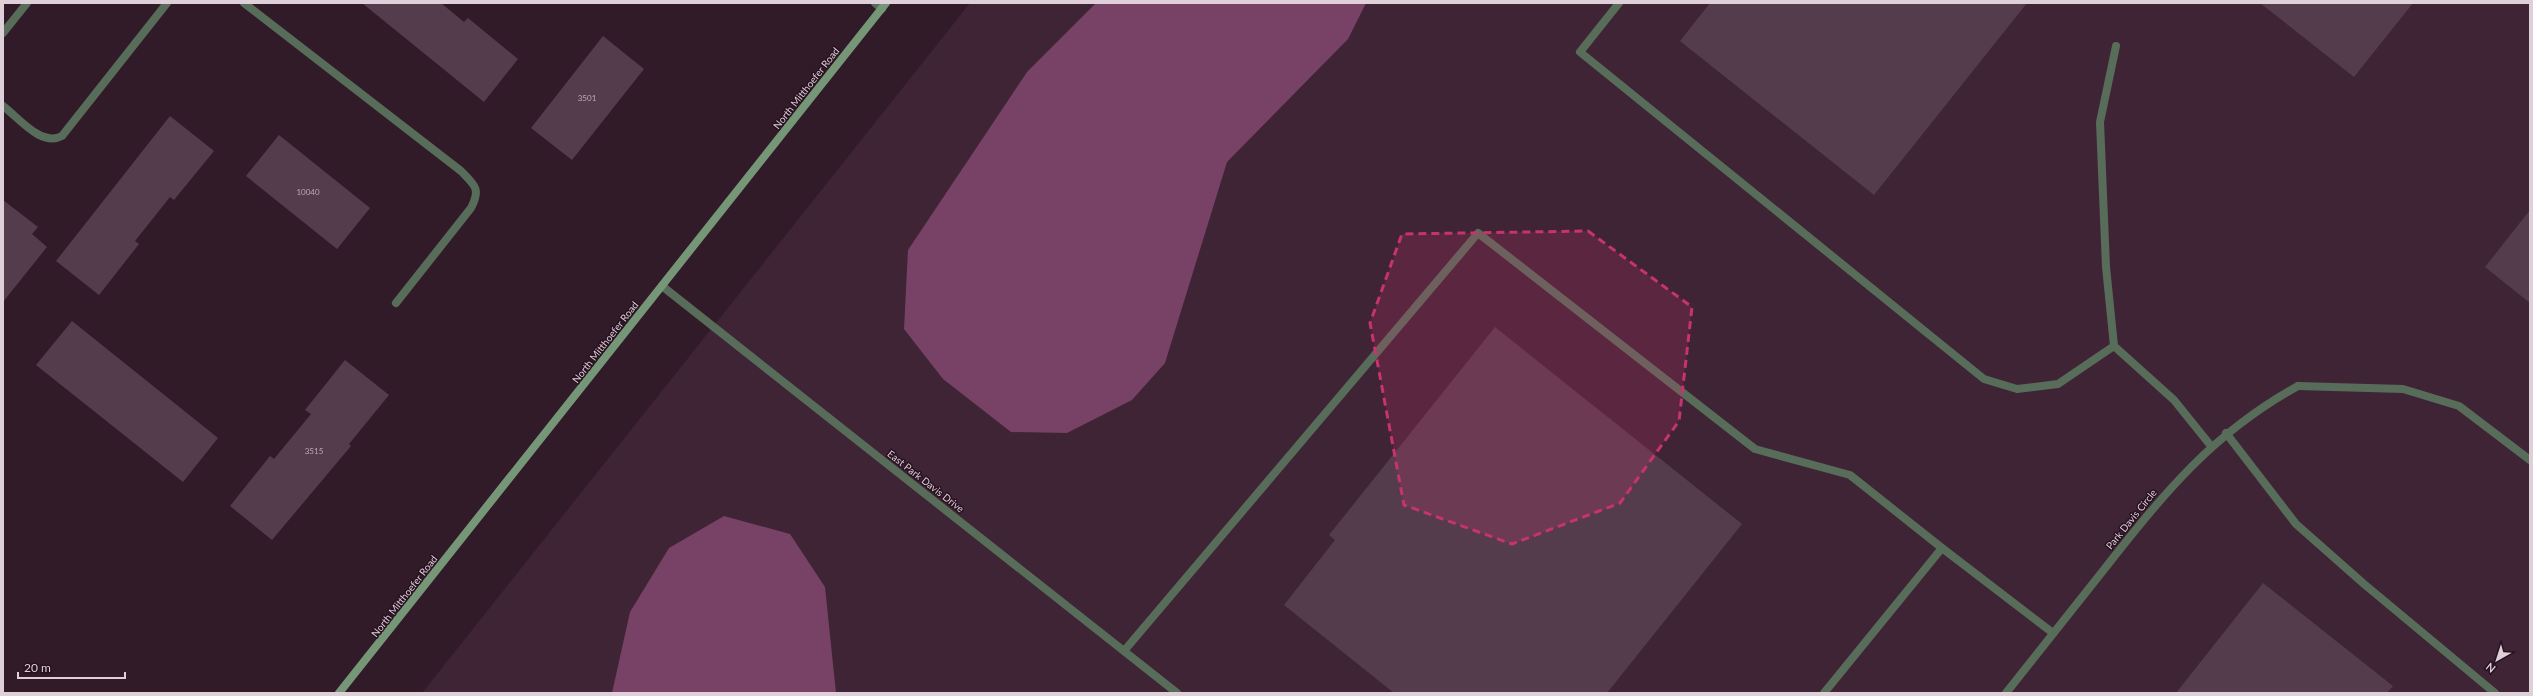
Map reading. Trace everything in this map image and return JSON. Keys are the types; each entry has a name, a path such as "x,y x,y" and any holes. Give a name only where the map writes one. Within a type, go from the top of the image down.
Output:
{"main road":[{"name":"North Mitthoefer Road","path":"340,693 662,286 881,5"}],"street":[{"path":"3,33 27,3"},
{"path":"3,106 42,137 51,140 62,136 167,3"},
{"path":"244,3 461,171 475,186 477,197 471,208 396,303"},
{"path":"1619,3 1580,52 1984,378 2017,389 2058,384 2114,346"},
{"path":"2116,46 2100,122 2106,267 2114,346 2174,400 2211,446"},
{"path":"1124,651 1478,233 1755,449 1850,475 2053,633"},
{"name":"East Park Davis Drive","path":"662,286 1177,693"},
{"name":"Park Davis Circle","path":"2006,693 2159,500 2211,446 2261,407 2298,386 2403,389 2460,406 2530,460"},
{"path":"2226,434 2296,524 2364,584 2495,693"},
{"path":"1824,693 1942,548"}],"highlighted area":[{"path":"1588,231 1692,307 1679,421 1620,503 1512,544 1404,505 1370,323 1402,234"}],"shaded area":[{"path":"970,3 2530,3 2530,693 422,693"},
{"path":"1096,3 1366,3 1348,39 1227,162 1165,363 1132,400 1067,433 1011,432 943,379 904,329 908,250 1027,72"},
{"path":"724,516 790,534 825,587 836,693 612,693 630,612 669,548"}],"building":[{"path":"362,3 441,3 464,22 468,18 518,59 484,102"},
{"path":"1710,3 2027,3 1874,195 1680,41"},
{"path":"2260,3 2413,3 2354,77"},
{"path":"603,36 644,69 572,160 531,128"},
{"path":"170,116 214,151 174,200 170,197 135,241 139,244 99,295 56,261"},
{"path":"279,135 370,208 337,249 246,176"},
{"path":"3,200 38,227 32,234 47,247 3,302"},
{"path":"2530,210 2530,303 2485,267"},
{"path":"72,321 218,438 183,482 36,365"},
{"path":"1495,327 1742,524 1607,693 1394,693 1284,605 1335,540 1329,535"},
{"path":"345,360 389,395 349,444 351,446 272,540 230,506 270,456 274,459 311,414 305,410"},
{"path":"2263,583 2393,686 2387,693 2176,693"}]}
